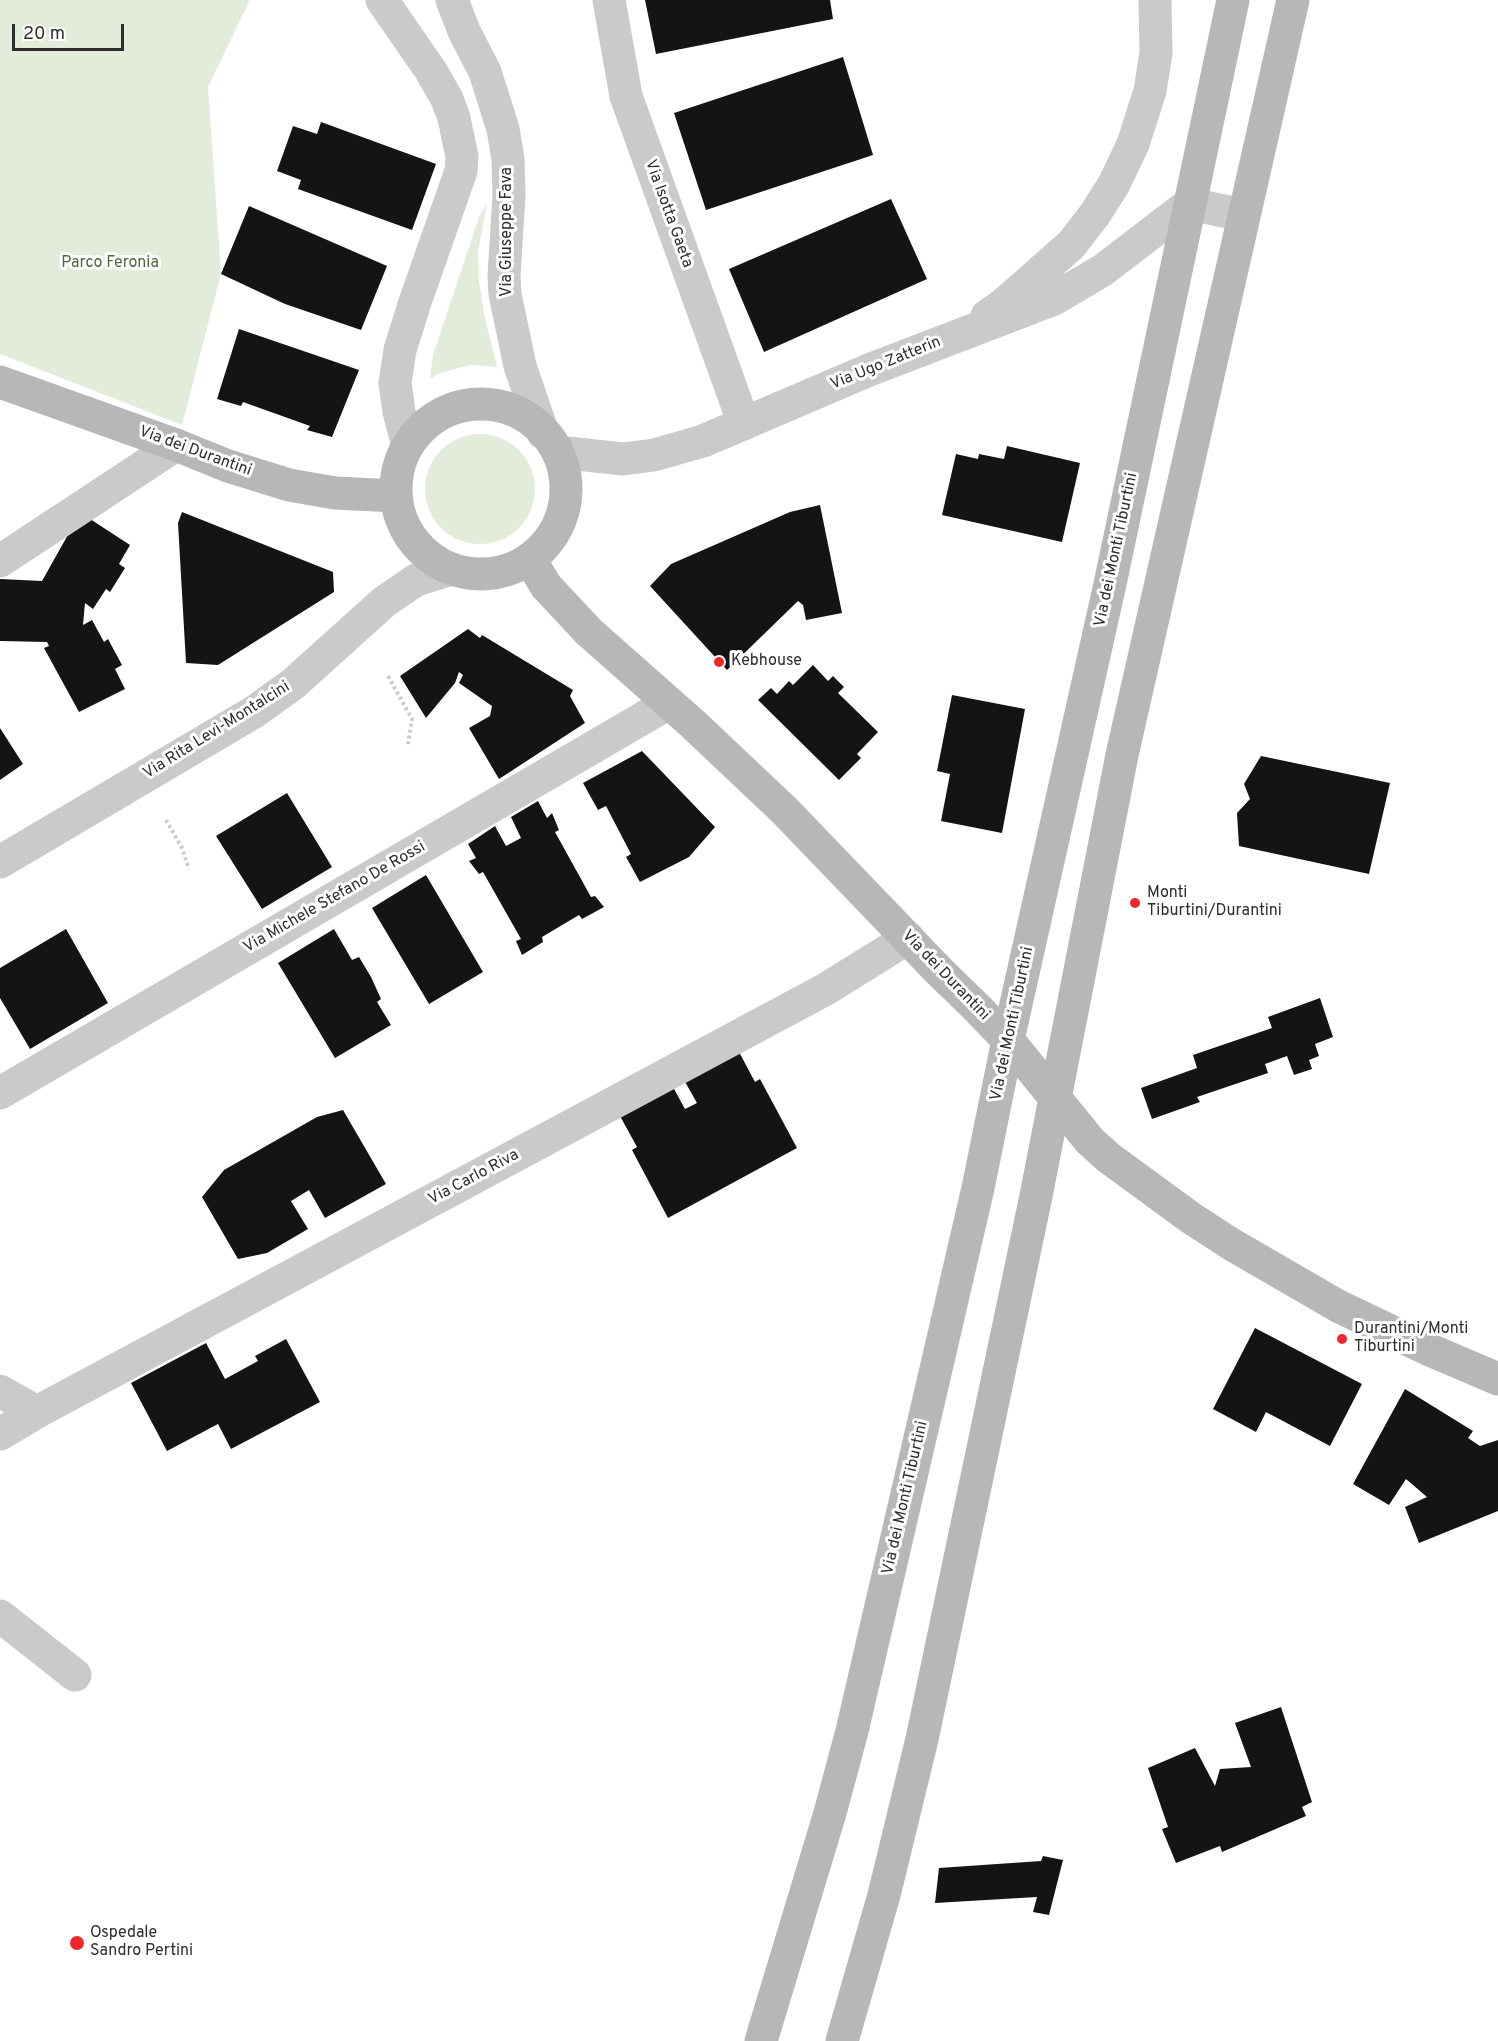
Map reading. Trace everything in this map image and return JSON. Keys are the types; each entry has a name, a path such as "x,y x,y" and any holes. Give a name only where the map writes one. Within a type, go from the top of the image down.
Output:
{"main road":[{"name":"Via dei Monti Tiburtini","path":"761,2041 830,1813 852,1731 978,1188 1008,1040 1110,584 1233,0"},
{"path":"842,2041 884,1895 922,1738 1055,1097 1122,755 1244,215 1295,2"},
{"name":"Via dei Durantini","path":"0,382 176,444 228,466 289,485 335,493 396,496"},
{"path":"471,405 503,408 522,417 550,442 565,486 562,514 550,541 531,561 498,572 480,574 452,569 432,557 419,545 405,524 396,496 398,469 407,442 433,416 471,405"},
{"name":"Via dei Durantini","path":"531,561 546,586 589,632 785,811 1008,1040 1090,1142 1150,1190 1231,1244 1338,1306 1498,1380"}],"street":[{"path":"382,0 431,71 447,99 454,118 462,157 461,171 400,350 395,383 399,412 407,442"},
{"name":"Via Giuseppe Fava","path":"452,0 464,31 485,72 503,129 508,159 509,195 504,276 506,294 520,366 550,442"},
{"name":"Via Isotta Gaeta","path":"609,0 626,96 744,424"},
{"path":"963,333 1004,303 1071,245 1114,184 1133,144 1149,92 1156,53 1155,0"},
{"path":"1190,204 1244,215"},
{"name":"Via Ugo Zatterin","path":"550,442 623,459 654,455 704,441 963,333 1026,311 1080,285 1190,204"},
{"path":"0,561 176,444"},
{"name":"Via Rita Levi-Montalcini","path":"0,862 254,712 293,684 384,602 416,580 452,569"},
{"name":"Via Michele Stefano De Rossi","path":"0,1093 669,703"},
{"name":"Via Carlo Riva","path":"0,1434 37,1412 826,989 908,938"},
{"path":"0,1391 37,1412"},
{"path":"0,1616 75,1675"}],"path":[{"path":"388,676 412,719 408,744"},
{"path":"166,820 182,848 189,869"}],"green space":[{"name":"Parco Feronia","path":"0,0 250,0 208,87 221,274 182,425 0,354"},
{"path":"487,203 478,252 479,282 497,367 470,365 440,373 430,379 433,355 479,217"},
{"path":"480,434 501,439 519,450 530,468 535,489 530,510 519,528 501,539 480,544 459,539 441,528 430,510 425,489 430,468 441,450 459,439"}],"building":[{"path":"645,0 830,0 833,19 656,54"},
{"path":"843,57 873,155 706,210 674,113"},
{"path":"321,122 436,164 412,230 298,189 301,180 277,171 293,126 317,134"},
{"path":"891,199 927,279 764,352 729,269"},
{"path":"249,206 387,266 361,330 285,304 221,274"},
{"path":"239,329 359,370 332,437 307,430 310,426 243,402 241,406 217,399"},
{"path":"1007,446 1080,463 1062,542 942,515 956,454 978,459 979,454 1004,459"},
{"path":"820,505 842,613 806,620 803,605 798,601 727,670 650,586 671,564 790,512"},
{"path":"182,512 333,572 334,592 218,665 186,663 178,523"},
{"path":"87,517 130,545 119,564 125,568 110,592 106,589 93,609 85,603 83,625 92,620 104,642 108,639 122,665 115,669 125,689 79,712 44,648 49,646 47,642 0,641 0,579 42,581 74,524"},
{"path":"468,629 480,638 482,635 573,690 570,696 585,723 499,779 469,728 490,716 492,706 459,683 463,675 459,672 455,683 426,718 400,676"},
{"path":"813,665 828,681 833,676 844,687 838,693 878,732 857,754 861,758 839,780 758,700 771,688 777,694 789,681 793,685"},
{"path":"952,695 1025,709 1002,833 941,821 950,774 937,771"},
{"path":"0,728 23,764 0,780"},
{"path":"642,751 715,827 689,857 640,882 626,857 631,854 606,806 598,810 583,783"},
{"path":"1261,756 1390,783 1369,874 1239,846 1237,813 1250,799 1244,784"},
{"path":"287,793 332,867 262,909 216,836"},
{"path":"538,801 547,818 552,813 559,830 555,832 591,897 595,896 604,907 582,919 579,915 542,937 543,942 522,955 516,941 521,939 483,872 479,874 469,861 476,858 468,844 495,826 506,846 521,838 511,817"},
{"path":"426,875 483,972 429,1004 372,908"},
{"path":"66,929 108,1003 30,1049 0,998 0,968"},
{"path":"334,929 352,960 359,957 371,977 381,999 377,1002 391,1025 335,1058 278,963"},
{"path":"1320,998 1333,1037 1315,1044 1319,1056 1309,1060 1312,1069 1294,1075 1287,1056 1265,1064 1268,1073 1197,1097 1200,1102 1152,1119 1141,1088 1197,1068 1193,1055 1272,1028 1268,1017"},
{"path":"738,1050 755,1082 760,1079 797,1148 668,1218 632,1150 637,1147 620,1116 673,1087 685,1109 697,1103 684,1080"},
{"path":"343,1110 386,1184 325,1218 309,1190 291,1201 308,1229 267,1253 238,1259 202,1197 224,1170 317,1117"},
{"path":"1255,1328 1362,1384 1330,1446 1266,1412 1256,1432 1213,1409"},
{"path":"286,1339 320,1402 231,1449 218,1424 167,1451 131,1383 206,1343 225,1379 258,1361 255,1356"},
{"path":"1405,1389 1473,1431 1468,1438 1480,1446 1498,1440 1498,1511 1419,1543 1405,1507 1427,1497 1406,1479 1389,1505 1353,1484"},
{"path":"1281,1707 1312,1802 1302,1807 1306,1816 1222,1852 1220,1846 1176,1863 1162,1829 1168,1827 1148,1768 1195,1748 1215,1786 1220,1769 1251,1767 1235,1723"},
{"path":"1043,1856 1063,1860 1049,1915 1033,1912 1037,1897 935,1903 939,1868 1041,1861"}],"place":[{"name":"Kebhouse","path":"719,662"},
{"name":"Monti Tiburtini/Durantini","path":"1135,903"},
{"name":"Durantini/Monti Tiburtini","path":"1342,1339"},
{"name":"Ospedale Sandro Pertini","path":"77,1943"}]}
